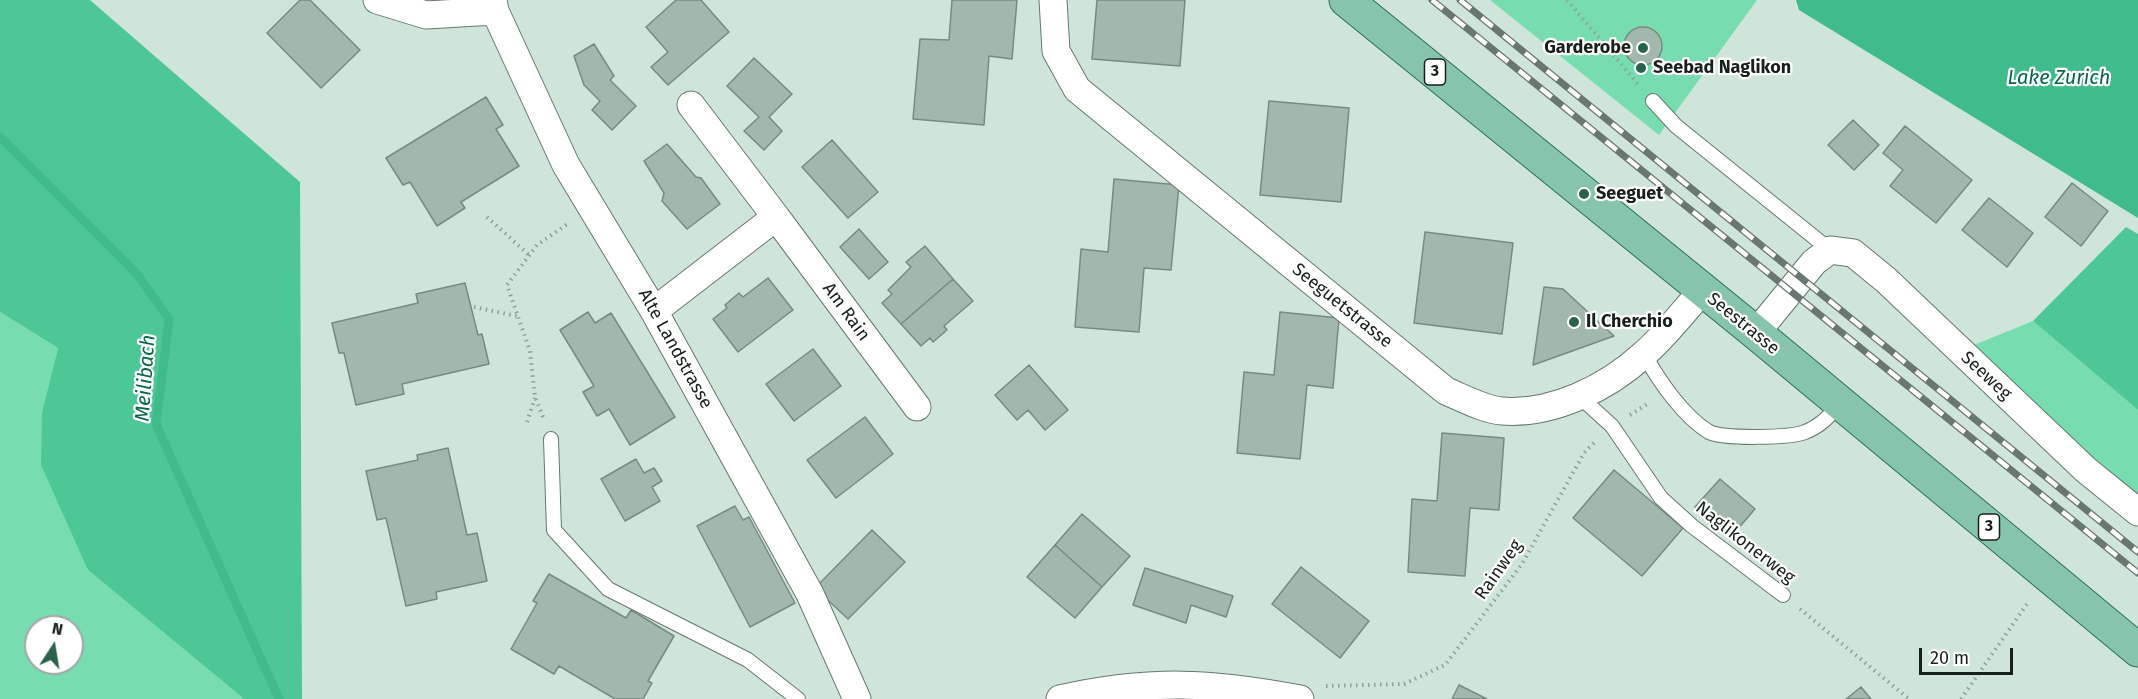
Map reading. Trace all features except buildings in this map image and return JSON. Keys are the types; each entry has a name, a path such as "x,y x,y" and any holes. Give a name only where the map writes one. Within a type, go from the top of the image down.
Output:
{"main road":[{"name":"Seestrasse","path":"1346,0 1756,333 2138,650"}],"street":[{"path":"377,0 426,15 493,4"},
{"name":"Seeguetstrasse","path":"1053,0 1056,51 1077,89 1446,391 1500,411 1540,410 1579,396 1627,368 1644,354 1702,291"},
{"name":"Alte Landstrasse","path":"493,4 567,165 654,311 810,594 857,699"},
{"name":"Am Rain","path":"691,105 917,407"},
{"path":"654,311 776,217"},
{"path":"1756,333 1814,261 1830,250"},
{"name":"Seeweg","path":"1830,250 1844,250 1864,261 2086,470 2138,512"},
{"path":"1060,699 1093,692 1165,683 1310,693"}],"lane":[{"name":"Seeweg","path":"1653,101 1676,126 1830,250"},
{"path":"1644,354 1667,390 1712,433 1737,438 1802,434 1821,425 1841,403"},
{"name":"Naglikonerweg","path":"1579,396 1612,426 1660,498 1692,526 1783,595"},
{"path":"551,439 554,530 608,590 748,660 798,699"}],"path":[{"path":"1567,0 1653,101"},
{"path":"551,439 536,397 530,351 507,285 537,245 592,207"},
{"path":"487,218 529,255"},
{"path":"474,307 518,317"},
{"name":"Rainweg","path":"1310,693 1404,684 1445,665 1522,564 1584,453 1612,426 1667,390"},
{"path":"527,422 536,397"},
{"path":"1961,699 2047,574"},
{"name":"Naglikonerweg","path":"1783,595 1909,699"}],"shaded area":[{"path":"0,0 90,0 300,182 302,699 244,699 88,570 41,465 42,412 58,348 0,312"},
{"name":"Seebad Naglikon","path":"1490,0 1757,0 1659,135"},
{"path":"2126,227 2138,234 2138,410 2033,321"},
{"path":"0,312 58,348 42,412 88,570 244,699 0,699"},
{"path":"2033,321 2138,410 2138,512 1959,351"}],"water":[{"name":"Lake Zurich","path":"1796,0 2138,0 2138,218 1799,10"}],"waterway":[{"name":"Meilibach","path":"0,137 137,274 169,319 156,424 279,699"}],"railway":[{"path":"1432,0 2138,573"},
{"path":"1460,0 2138,552"}],"place":[{"name":"Garderobe","path":"1643,48"},
{"name":"Seebad Naglikon","path":"1641,68"},
{"name":"Seeguet","path":"1584,194"},
{"name":"Il Cherchio","path":"1574,322"}]}
